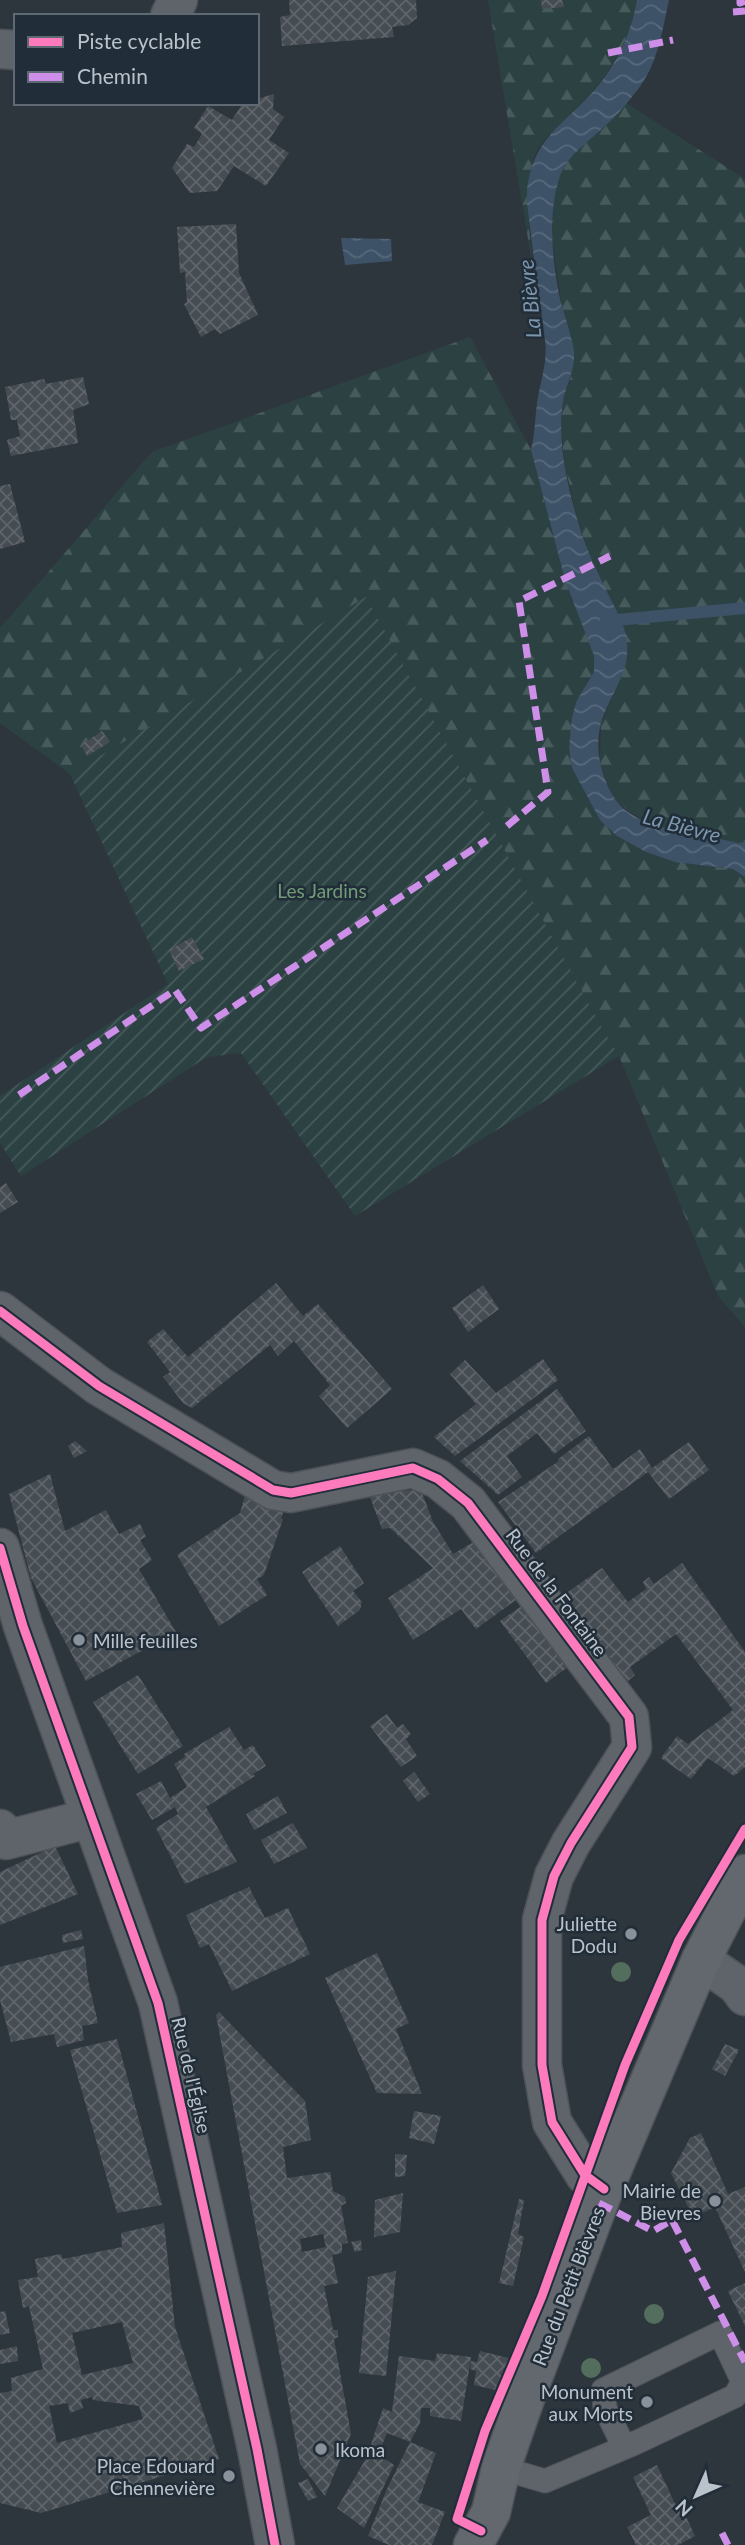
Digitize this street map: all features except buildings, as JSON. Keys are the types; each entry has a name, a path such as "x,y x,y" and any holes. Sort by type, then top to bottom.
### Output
{"street":[{"name":"Rue de la Fontaine","path":"0,1311 99,1386 273,1490 291,1493 413,1468 438,1479 468,1503 629,1717 632,1747 554,1876 541,1920 542,2065 552,2122 585,2175 604,2189"},
{"name":"Rue de l'Église","path":"0,1548 11,1632 91,1818 158,2003 257,2449 275,2545"},
{"path":"0,1829 6,1840 91,1818"},
{"name":"Rue du Petit Bièvres","path":"473,2545 493,2528 501,2468 604,2189 701,1960 745,1874"},
{"path":"701,1960 737,1985 745,1996"}],"lane":[{"path":"501,2468 545,2481 624,2447 735,2396 743,2382 720,2333 603,2390 605,2409 624,2447"}],"green space":[{"path":"488,0 637,0 622,48 605,76 584,102 545,139 534,158 530,176 528,217 542,322"},
{"path":"626,103 745,179 745,839 741,844 654,825 631,813 616,801 600,762 601,723 622,676 565,466 561,432 563,401 572,373 552,238 553,203 559,177 572,154 604,128"},
{"path":"470,337 531,450 565,580 594,656 594,672 577,700 569,748 572,768 600,819 646,852 675,862 733,869 745,877 745,1327 718,1296 619,1056 366,598 70,774 0,723 0,628 152,452"},
{"name":"Les Jardins","path":"366,597 619,1056 355,1216 241,1053 207,1057 21,1176 0,1143 0,1096 168,984 70,774"}],"water":[{"path":"637,0 669,0 652,66 623,108 566,164 559,179 552,222 557,280 574,351 574,364 561,417 564,462 581,531 620,618 627,644 622,675 601,723 599,752 606,781 615,799 625,810 655,825 673,830 741,844 745,839 745,877 733,869 675,862 646,852 617,836 600,820 572,768 569,748 572,717 577,700 594,672 594,656 565,580 531,450 546,348 528,208 528,182 532,166 544,142 600,84 615,62 631,26"},
{"path":"341,238 391,239 392,261 345,265"}],"waterway":[{"name":"La Bièvre","path":"606,621 745,608"}],"marked path":[{"path":"740,0 740,3 745,1"},
{"path":"733,12 745,11"},
{"path":"608,53 673,40"},
{"path":"507,826 548,792 519,601 610,556"},
{"path":"19,1095 175,990 201,1028 487,840"},
{"path":"599,2203 653,2231 672,2220 745,2362"},
{"path":"722,2533 728,2545"}],"cycle path":[{"path":"0,1311 99,1386 273,1490 291,1493 413,1468 438,1479 468,1503 629,1717 632,1747 571,1843 554,1876 542,1920 542,2065 552,2122 585,2175 604,2189"},
{"path":"0,1548 23,1626 158,2003 257,2449 275,2545"},
{"path":"481,2531 457,2519 485,2431 542,2296 625,2065 679,1940 745,1829"}],"place":[{"name":"Mille feuilles","path":"79,1640"},
{"name":"Juliette Dodu","path":"631,1934"},
{"name":"Mairie de Bievres","path":"715,2201"},
{"name":"Monument aux Morts","path":"647,2402"},
{"name":"Ikoma","path":"321,2449"},
{"name":"Place Edouard Chennevière","path":"229,2476"}]}
